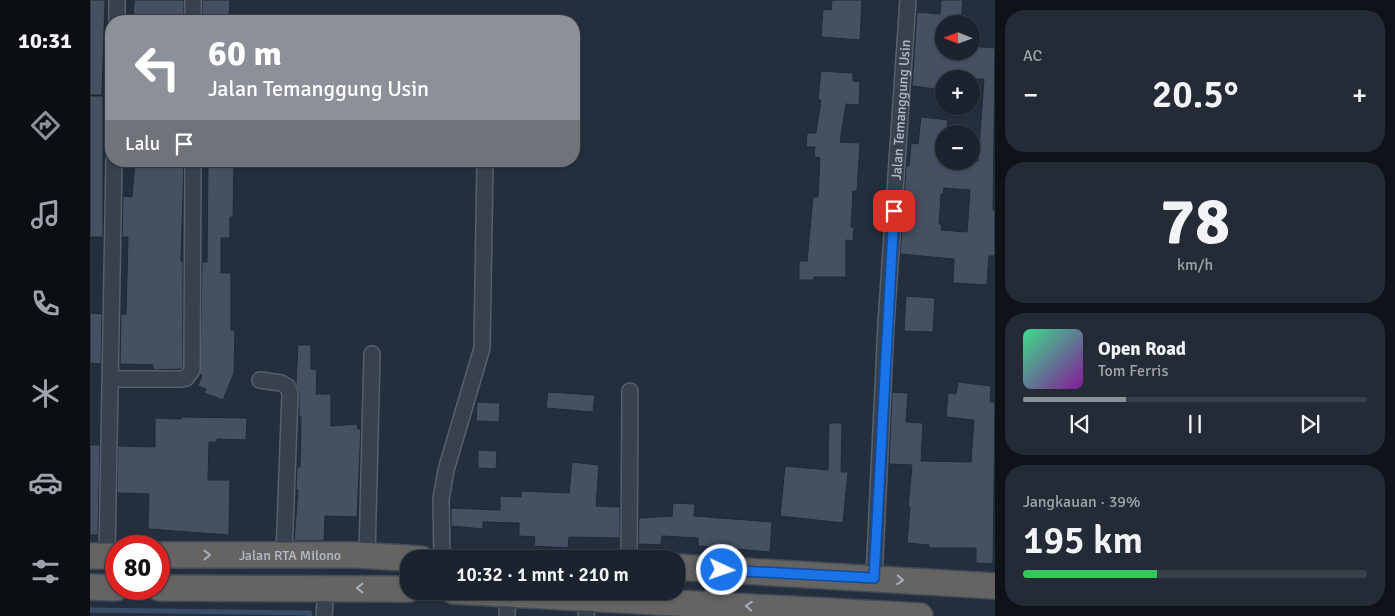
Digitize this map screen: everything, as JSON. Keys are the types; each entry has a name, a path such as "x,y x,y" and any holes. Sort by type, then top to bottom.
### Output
{"highway":[{"name":"Jalan RTA Milono","path":"170,556 284,555 400,558"},
{"path":"685,568 995,586"},
{"path":"90,587 105,588"},
{"path":"170,588 400,589"},
{"path":"488,600 507,605 580,601 817,614 920,616"}],"street":[{"path":"117,0 117,15"},
{"path":"193,0 193,15"},
{"name":"Jalan Temanggung Usin","path":"874,578 886,324 908,0"},
{"path":"106,535 114,167"},
{"path":"110,379 180,379 186,378 192,370 194,167"},
{"path":"442,550 441,499 446,470 482,348 485,167"},
{"path":"367,556 372,354"},
{"path":"260,380 281,383 288,387 290,394 284,555"},
{"path":"629,550 630,391"},
{"path":"324,616 326,588"}],"building":[{"path":"90,0 105,0 102,95 90,95"},
{"path":"134,0 184,0 184,15 133,15"},
{"path":"202,0 230,0 229,15 202,15"},
{"path":"832,0 862,0 860,40 821,37 823,9 831,10"},
{"path":"941,0 963,0 962,15 935,15 935,60 980,60 980,47 995,48 993,210 995,210 995,256 989,256 987,285 953,283 954,259 900,254 906,166 909,166 911,143 918,144 921,117 948,120 947,125 935,125 935,170 980,170 980,134 984,79 980,79 980,70 935,70 935,89 912,86 917,12 940,14","holes":["944,188 970,190 967,232 941,230 942,224 939,224 941,194 943,194"]},
{"path":"821,71 853,73 853,81 860,82 859,105 846,104 840,142 860,143 857,191 853,191 851,227 854,227 853,241 846,240 846,277 814,277 814,280 799,280 799,261 807,261 813,197 818,197 820,158 814,157 815,147 806,147 807,133 816,133 821,100 818,100"},
{"path":"90,96 103,96 103,237 90,237"},
{"path":"134,167 184,167 181,261 183,261 183,367 181,369 153,370 153,365 120,364 121,314 126,314 128,237 122,237 123,196 132,197"},
{"path":"208,167 234,167 233,217 230,217 230,238 221,238 221,273 231,273 231,330 235,330 234,373 223,400 204,393 206,389 198,386 202,375 200,375 202,262 207,262"},
{"path":"906,296 935,298 933,332 904,331"},
{"path":"90,313 102,314 101,364 90,363"},
{"path":"298,345 311,345 311,369 317,370 316,394 331,394 331,426 357,424 358,429 361,429 357,517 325,516 324,541 294,541 298,490 296,490 297,467 300,467 301,417 299,417 299,394 296,383"},
{"path":"958,382 991,386 990,402 995,402 993,564 976,563 976,548 929,548 929,545 907,543 912,465 889,464 892,392 908,393 906,422 923,423 921,461 971,462 974,420 946,417 948,393 956,394"},
{"path":"548,392 595,395 593,412 546,408"},
{"path":"477,402 500,403 499,422 476,421"},
{"path":"181,417 247,418 246,440 217,439 217,442 209,442 208,480 230,480 229,535 148,529 149,494 117,493 118,446 155,447 155,418 181,419"},
{"path":"829,423 842,423 841,472 848,472 843,523 780,516 785,466 828,470"},
{"path":"90,445 100,445 98,535 90,535"},
{"path":"478,450 497,451 496,469 478,468"},
{"path":"572,462 599,465 596,506 620,507 620,538 569,537 568,548 534,546 535,537 519,536 519,523 483,522 483,529 451,526 451,508 500,510 500,496 521,497 521,491 569,493"},
{"path":"673,503 695,504 694,516 772,522 770,552 698,546 698,538 662,536 661,545 638,544 639,518 672,516"}],"waterway":[{"path":"90,610 310,613 309,616"}],"route":[{"path":"722,570 874,578 886,324 894,211"}]}
